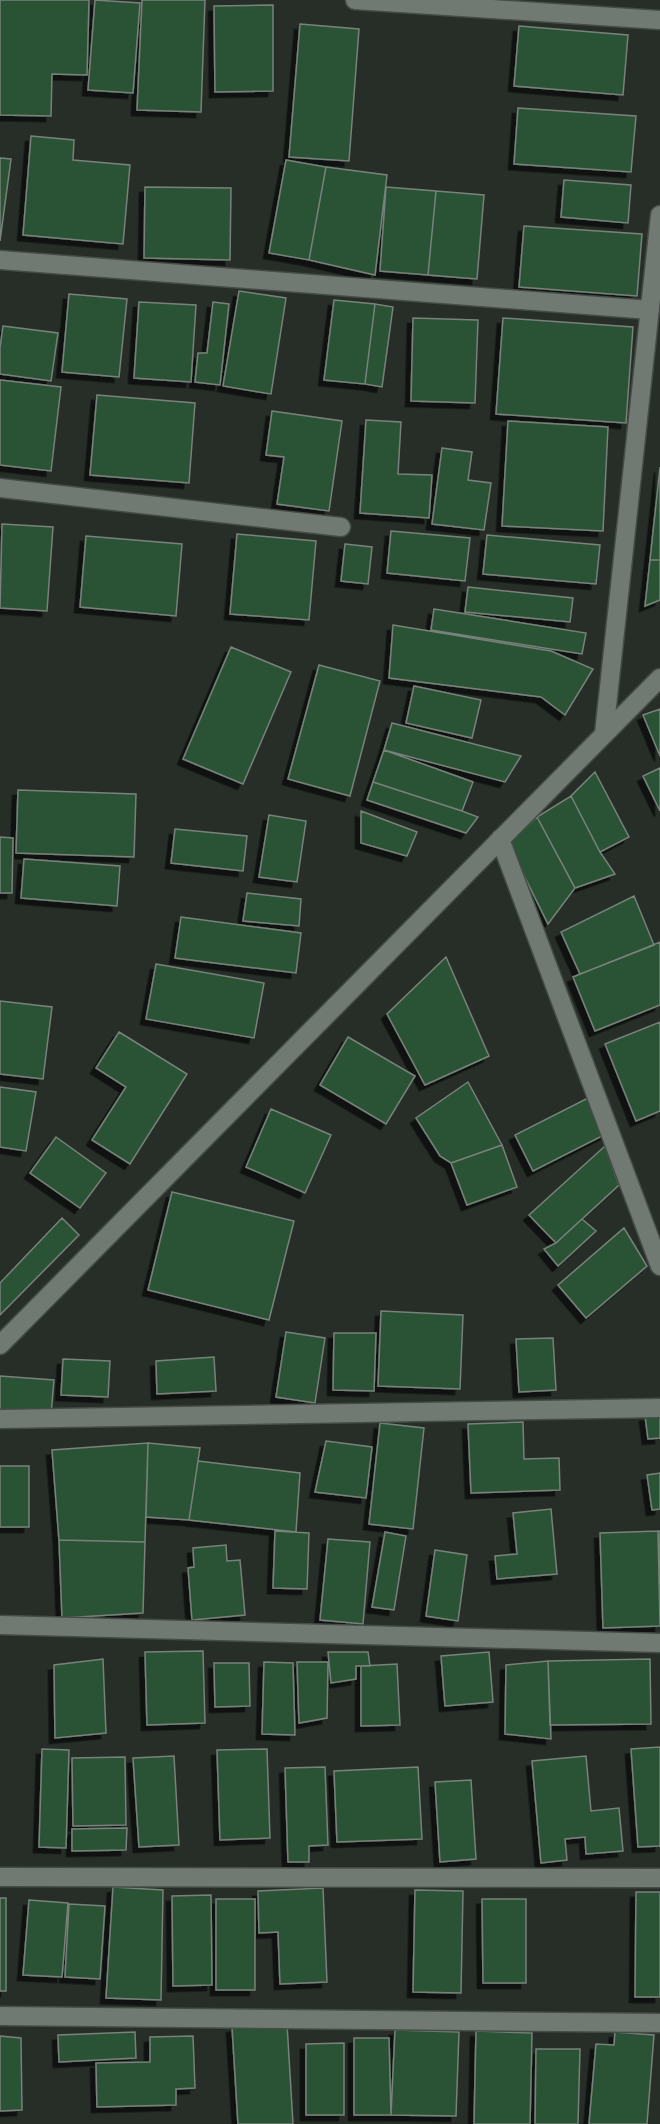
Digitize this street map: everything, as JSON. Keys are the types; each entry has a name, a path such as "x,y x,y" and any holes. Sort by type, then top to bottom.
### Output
{"street":[{"path":"356,0 660,20"},
{"path":"604,734 660,215"},
{"path":"0,260 650,310"},
{"path":"0,488 341,527"},
{"path":"0,1345 660,678"},
{"path":"500,839 660,1266"},
{"path":"0,1419 660,1408"},
{"path":"0,1625 660,1643"},
{"path":"0,1877 660,1878"},
{"path":"0,2016 660,2023"}],"building":[{"path":"0,0 89,0 87,75 52,74 51,116 0,115"},
{"path":"95,0 140,3 133,93 88,90"},
{"path":"142,0 205,0 201,112 137,110"},
{"path":"273,5 273,91 215,92 214,6"},
{"path":"300,24 359,29 349,161 289,157"},
{"path":"519,26 628,35 623,95 514,86"},
{"path":"518,108 636,116 631,172 514,164"},
{"path":"31,136 74,140 73,160 130,165 123,244 23,235"},
{"path":"0,158 11,159 0,241"},
{"path":"286,160 326,167 309,260 269,253"},
{"path":"326,167 387,175 375,275 309,260"},
{"path":"564,180 631,185 628,223 561,217"},
{"path":"145,187 231,188 230,260 144,258"},
{"path":"386,187 436,191 428,275 380,271"},
{"path":"436,191 484,195 477,279 428,275"},
{"path":"524,226 642,234 637,296 519,287"},
{"path":"239,291 286,298 271,394 223,386"},
{"path":"69,294 127,299 119,377 62,372"},
{"path":"334,300 375,304 365,384 324,380"},
{"path":"139,302 196,305 191,382 134,378"},
{"path":"213,302 229,304 220,385 195,382 198,353 207,353"},
{"path":"375,304 393,307 382,387 365,384"},
{"path":"413,318 478,320 475,403 411,401"},
{"path":"503,318 633,327 626,423 496,414"},
{"path":"3,326 58,333 51,381 0,374"},
{"path":"0,380 61,387 51,471 0,465"},
{"path":"97,395 195,403 189,483 90,475"},
{"path":"272,411 342,421 329,511 277,504 284,457 266,455"},
{"path":"366,420 401,422 398,474 432,475 429,518 360,513"},
{"path":"508,421 608,427 603,531 502,526"},
{"path":"442,448 472,452 468,480 491,483 484,530 432,524"},
{"path":"660,467 660,560 650,560"},
{"path":"2,524 53,527 47,611 0,608"},
{"path":"391,531 470,538 465,581 387,573"},
{"path":"237,534 316,541 309,620 230,614"},
{"path":"487,535 600,545 596,584 483,574"},
{"path":"86,536 182,544 176,616 80,607"},
{"path":"345,544 372,547 368,584 341,581"},
{"path":"650,560 660,560 660,600 645,606"},
{"path":"468,587 573,598 570,622 465,612"},
{"path":"434,609 586,633 582,654 431,630"},
{"path":"393,625 551,651 593,669 565,715 541,697 389,678"},
{"path":"231,647 291,672 243,784 183,759"},
{"path":"319,665 380,681 350,796 288,779"},
{"path":"414,686 481,700 472,738 406,723"},
{"path":"660,709 660,756 643,715"},
{"path":"392,723 521,756 505,782 384,750"},
{"path":"384,750 473,782 462,811 373,782"},
{"path":"660,768 660,811 643,776"},
{"path":"595,772 629,837 600,852 571,796"},
{"path":"373,782 478,817 466,833 367,800"},
{"path":"18,790 136,794 134,857 16,853"},
{"path":"571,796 600,852 615,874 575,888 537,817"},
{"path":"361,811 417,832 407,856 361,843"},
{"path":"269,815 306,821 297,882 259,877"},
{"path":"537,817 575,888 548,924 508,843"},
{"path":"175,829 247,836 243,871 171,863"},
{"path":"0,837 13,838 12,893 0,893"},
{"path":"24,859 120,866 117,906 21,898"},
{"path":"247,893 301,899 299,926 243,921"},
{"path":"634,896 654,945 580,974 561,932"},
{"path":"181,917 301,933 296,973 175,958"},
{"path":"660,942 660,1005 595,1031 573,977"},
{"path":"446,957 489,1056 425,1085 387,1014"},
{"path":"156,964 264,983 254,1038 146,1019"},
{"path":"0,1001 52,1007 43,1079 0,1074"},
{"path":"660,1022 660,1111 636,1121 605,1044"},
{"path":"119,1032 187,1074 130,1164 92,1140 126,1087 96,1068"},
{"path":"348,1037 415,1076 386,1124 320,1085"},
{"path":"468,1082 502,1145 451,1163 440,1156 416,1118"},
{"path":"0,1087 36,1092 26,1151 0,1147"},
{"path":"588,1098 606,1134 533,1171 515,1135"},
{"path":"271,1109 331,1135 305,1193 246,1167"},
{"path":"56,1137 106,1173 80,1208 30,1173"},
{"path":"502,1145 517,1187 467,1205 451,1163"},
{"path":"605,1146 619,1185 556,1243 529,1215"},
{"path":"172,1192 294,1221 269,1320 148,1290"},
{"path":"62,1218 79,1235 0,1315 0,1283"},
{"path":"582,1219 596,1231 558,1266 544,1249 556,1243"},
{"path":"624,1228 647,1266 586,1318 558,1285"},
{"path":"381,1311 463,1315 460,1389 378,1386"},
{"path":"286,1332 325,1338 315,1403 276,1397"},
{"path":"334,1333 376,1333 374,1391 333,1390"},
{"path":"553,1338 556,1390 519,1392 516,1339"},
{"path":"214,1357 216,1391 157,1394 156,1361"},
{"path":"63,1359 110,1361 108,1397 61,1395"},
{"path":"0,1376 54,1380 51,1415 0,1411"},
{"path":"660,1415 660,1438 648,1439 645,1416"},
{"path":"523,1422 524,1459 559,1458 560,1490 471,1493 468,1424"},
{"path":"380,1423 424,1428 413,1529 369,1524"},
{"path":"326,1441 372,1447 366,1498 315,1492"},
{"path":"148,1443 145,1542 59,1540 52,1450"},
{"path":"148,1443 200,1448 189,1520 146,1517"},
{"path":"198,1461 300,1473 296,1532 189,1520"},
{"path":"0,1466 29,1466 29,1527 0,1527"},
{"path":"660,1473 660,1509 652,1510 647,1475"},
{"path":"551,1509 557,1574 497,1579 495,1556 517,1554 513,1513"},
{"path":"275,1531 309,1533 307,1589 273,1588"},
{"path":"658,1531 660,1531 660,1584"},
{"path":"658,1531 660,1626 603,1628 600,1533"},
{"path":"385,1532 406,1536 394,1610 372,1607"},
{"path":"328,1539 370,1542 363,1624 320,1620"},
{"path":"59,1540 145,1542 143,1613 62,1618"},
{"path":"226,1545 227,1561 240,1560 245,1615 192,1620 188,1568 194,1567 193,1548"},
{"path":"435,1550 467,1555 458,1621 426,1616"},
{"path":"203,1651 205,1723 147,1725 145,1652"},
{"path":"328,1652 368,1652 370,1666 356,1666 356,1679 331,1683"},
{"path":"489,1652 493,1702 445,1706 441,1656"},
{"path":"103,1659 106,1733 55,1738 54,1665"},
{"path":"650,1659 651,1724 550,1725 548,1661"},
{"path":"548,1661 551,1739 505,1734 506,1665"},
{"path":"264,1662 293,1663 295,1735 262,1734"},
{"path":"297,1662 328,1662 327,1718 299,1723"},
{"path":"214,1663 249,1663 250,1706 215,1707"},
{"path":"397,1664 400,1725 361,1726 361,1666"},
{"path":"660,1747 660,1846 638,1847 631,1749"},
{"path":"42,1749 69,1750 66,1848 39,1847"},
{"path":"267,1749 270,1838 220,1840 217,1750"},
{"path":"174,1756 179,1845 139,1847 133,1758"},
{"path":"586,1756 591,1811 619,1808 623,1851 586,1854 585,1837 565,1839 567,1860 541,1863 532,1761"},
{"path":"125,1757 126,1825 73,1826 72,1758"},
{"path":"325,1767 328,1845 309,1846 309,1862 288,1862 285,1768"},
{"path":"418,1767 422,1839 337,1842 334,1771"},
{"path":"471,1780 476,1859 440,1862 435,1782"},
{"path":"127,1828 126,1850 72,1851 72,1829"},
{"path":"113,1887 163,1890 161,2000 106,1998"},
{"path":"323,1888 327,1982 280,1984 278,1932 259,1933 258,1891"},
{"path":"415,1890 463,1891 461,1993 413,1992"},
{"path":"636,1892 660,1892 660,1997 635,1997"},
{"path":"211,1895 212,1985 173,1986 172,1896"},
{"path":"0,1898 6,1898 6,1991 0,1991"},
{"path":"216,1899 255,1899 255,1990 216,1990"},
{"path":"482,1899 526,1899 526,1983 483,1983"},
{"path":"29,1900 68,1903 62,1977 23,1975"},
{"path":"69,1904 105,1906 100,1979 65,1977"},
{"path":"287,2024 293,2124 238,2124 232,2027"},
{"path":"395,2030 459,2032 456,2116 391,2115"},
{"path":"476,2031 532,2033 530,2124 474,2124"},
{"path":"135,2032 136,2058 59,2062 58,2035"},
{"path":"615,2032 654,2035 647,2124 589,2124 596,2044 614,2045"},
{"path":"0,2036 21,2038 22,2110 0,2111"},
{"path":"193,2036 195,2088 176,2089 176,2105 97,2107 96,2063 150,2062 150,2037"},
{"path":"354,2038 389,2038 391,2115 354,2115"},
{"path":"344,2043 344,2115 306,2115 306,2044"},
{"path":"536,2049 580,2049 578,2124 535,2124"}]}
